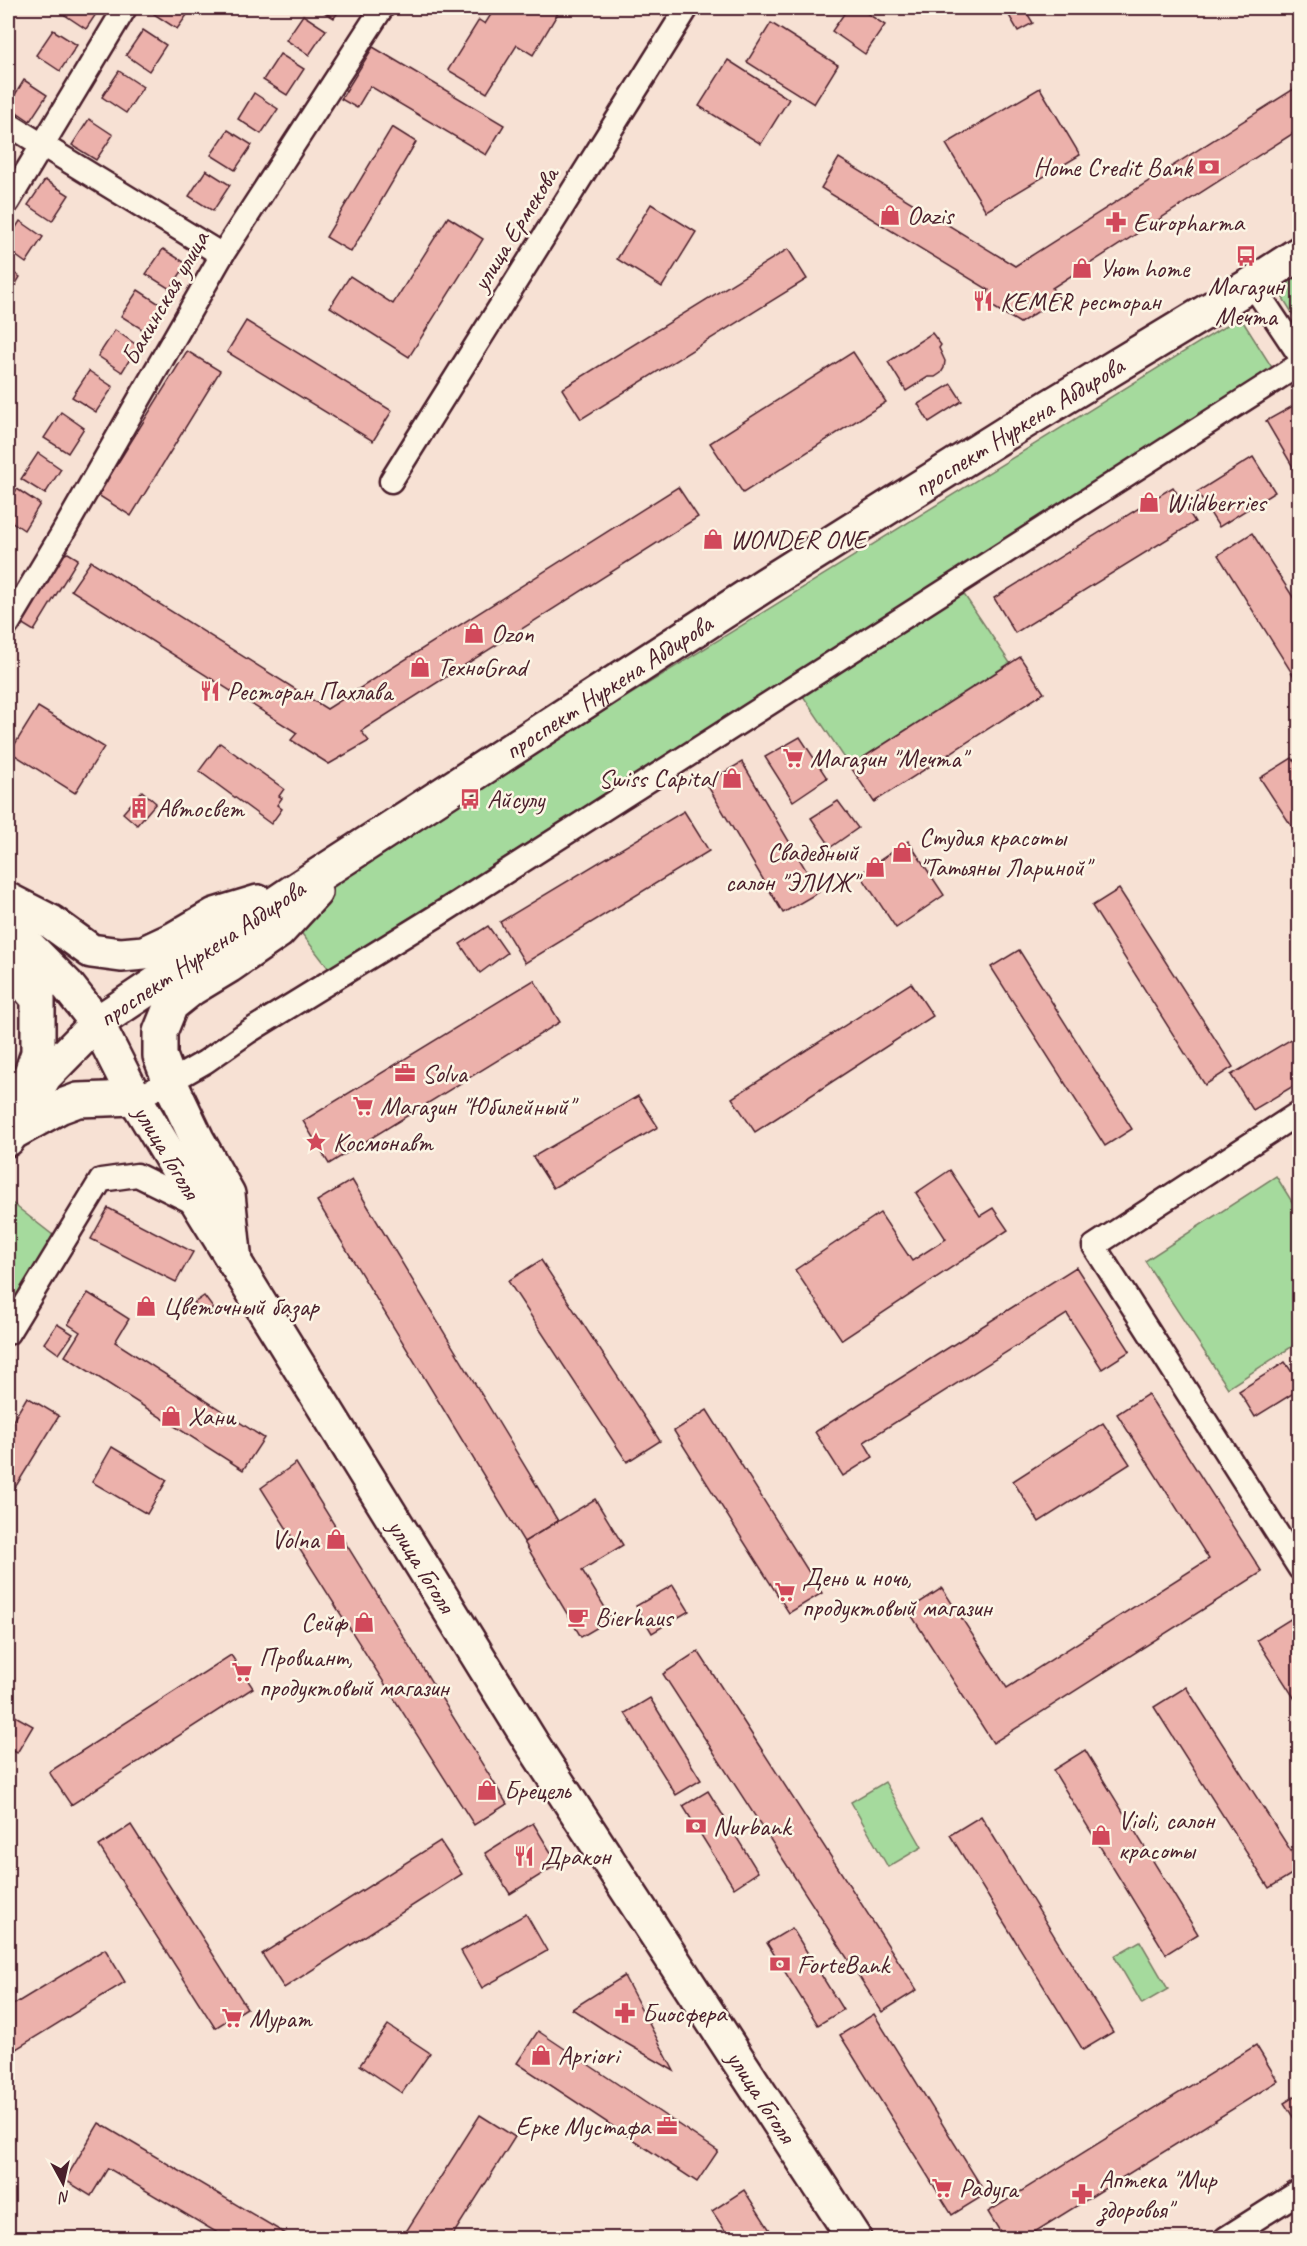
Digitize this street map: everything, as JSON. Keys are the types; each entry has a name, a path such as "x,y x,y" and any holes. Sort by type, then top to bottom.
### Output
{"main road":[{"name":"проспект Нуркена Абдирова","path":"13,1130 45,1076 97,1023 341,860 766,584 1299,253"},
{"path":"235,1263 228,1194 197,1139 170,1082 160,1056 160,1032 171,1005 191,988 230,966 278,932 306,903 341,860"},
{"path":"8,900 51,922 91,951 121,955 144,953 174,939 215,915 294,891"},
{"name":"улица Гоголя","path":"8,930 68,985 97,1023 135,1098 200,1206 531,1742 854,2238"},
{"path":"8,964 38,999 38,1053 24,1090 13,1130"},
{"path":"13,1130 78,1100 135,1098"}],"street":[{"path":"8,202 125,8"},
{"name":"Бакинская улица","path":"8,624 222,255 382,8"},
{"name":"улица Ермекова","path":"391,481 687,8"},
{"path":"8,124 222,255"},
{"path":"1252,284 1299,356"},
{"path":"135,1098 170,1082 438,915 1299,364"},
{"path":"1299,1112 1094,1246 1299,1569"},
{"path":"8,1333 101,1180 137,1175 200,1206"},
{"path":"1226,2238 1299,2191"}],"green space":[{"path":"1299,276 1299,324 1278,290"},
{"path":"1240,317 1273,369 329,969 296,926 347,870"},
{"path":"963,593 1010,663 850,766 801,693"},
{"path":"1276,1176 1299,1213 1299,1342 1228,1388 1145,1261"},
{"path":"8,1200 54,1236 8,1310"},
{"path":"885,1782 922,1847 888,1867 851,1802"},
{"path":"1140,1941 1168,1989 1142,2004 1114,1956"}],"building":[{"path":"66,8 100,8 86,29 62,13"},
{"path":"158,8 192,8 177,29 154,14"},
{"path":"317,8 341,8 334,18"},
{"path":"495,8 561,8 533,55 517,45 487,93 448,70 479,20 485,24"},
{"path":"848,8 859,8 885,25 865,54 832,31"},
{"path":"1014,8 1024,8 1033,23 1018,31 1007,12"},
{"path":"303,15 326,30 309,55 286,40"},
{"path":"771,23 838,65 814,104 747,62"},
{"path":"53,30 77,45 60,71 36,55"},
{"path":"143,30 166,45 149,71 126,55"},
{"path":"373,47 504,125 486,155 370,86 357,108 341,99"},
{"path":"280,54 304,69 287,95 263,80"},
{"path":"728,60 789,99 761,144 699,106"},
{"path":"119,71 143,87 126,113 102,97"},
{"path":"24,80 47,95 30,121 8,106"},
{"path":"1300,85 1300,129 1052,288 1059,298 1020,323 983,301 989,290 821,188 839,158 1015,266"},
{"path":"1040,88 1080,155 986,211 946,144"},
{"path":"254,93 278,109 261,134 238,119"},
{"path":"89,119 113,135 96,160 72,145"},
{"path":"392,127 416,142 351,252 326,237"},
{"path":"228,130 252,145 235,170 211,155"},
{"path":"206,170 230,185 213,211 189,196"},
{"path":"45,180 69,195 52,221 28,205"},
{"path":"651,204 696,232 662,287 617,259"},
{"path":"448,217 483,239 409,357 330,307 350,276 393,304"},
{"path":"20,221 43,237 26,263 8,250 8,240"},
{"path":"163,249 187,264 170,289 146,274"},
{"path":"788,249 807,279 581,419 562,389"},
{"path":"8,269 20,277 8,297"},
{"path":"138,290 161,305 145,331 121,316"},
{"path":"246,321 392,411 373,441 227,352"},
{"path":"115,330 138,346 122,372 98,356"},
{"path":"932,333 941,345 939,348 945,361 944,368 935,377 928,377 906,391 888,362"},
{"path":"187,351 220,371 131,516 98,495"},
{"path":"853,352 886,402 743,493 710,443"},
{"path":"89,371 113,387 96,412 72,397"},
{"path":"951,384 962,401 929,422 918,404"},
{"path":"1300,402 1300,479 1266,421"},
{"path":"61,412 84,428 68,453 44,438"},
{"path":"38,453 61,469 45,494 21,479"},
{"path":"1253,457 1275,492 1219,527 1197,492"},
{"path":"678,487 698,517 361,731 369,741 329,764 291,740 297,733 71,590 91,561 327,709"},
{"path":"1173,487 1195,522 1015,633 994,598"},
{"path":"17,489 40,504 24,530 8,519 8,503"},
{"path":"1252,533 1300,608 1300,686 1218,555"},
{"path":"68,553 78,559 34,631 16,620 62,555"},
{"path":"1020,657 1044,693 874,802 850,766"},
{"path":"38,707 104,747 75,793 10,752"},
{"path":"800,737 827,778 793,801 765,757"},
{"path":"220,743 284,789 277,805 282,809 271,824 199,771"},
{"path":"1292,758 1300,770 1300,839 1260,778"},
{"path":"742,762 819,892 783,913 706,783"},
{"name":"Автосвет","path":"142,791 156,803 137,825 123,813"},
{"path":"838,801 858,828 831,847 811,818"},
{"path":"684,811 709,851 525,963 500,922"},
{"path":"908,841 944,895 896,928 860,874"},
{"path":"1119,889 1233,1067 1205,1085 1092,906"},
{"path":"488,926 507,953 480,973 460,944"},
{"path":"1019,950 1132,1129 1105,1146 991,967"},
{"path":"534,980 560,1022 329,1164 303,1121"},
{"path":"911,983 933,1016 755,1132 732,1098"},
{"path":"1300,1034 1300,1082 1253,1110 1231,1075"},
{"path":"638,1096 658,1127 553,1188 533,1157"},
{"path":"950,1170 980,1216 993,1208 1008,1230 842,1340 795,1270 880,1213 912,1261 946,1239 916,1193"},
{"path":"352,1180 558,1521 524,1542 317,1201"},
{"path":"108,1208 193,1252 176,1282 91,1239"},
{"path":"541,1260 660,1441 627,1462 508,1281"},
{"path":"1076,1267 1130,1351 1102,1369 1067,1314 864,1442 873,1457 843,1476 815,1432"},
{"path":"88,1293 129,1319 115,1342 264,1438 243,1470 65,1356 80,1332 68,1324"},
{"path":"204,1296 213,1308 204,1315 194,1303"},
{"path":"57,1324 73,1334 59,1354 44,1343"},
{"path":"1285,1362 1300,1384 1300,1389 1255,1417 1239,1391"},
{"path":"1148,1394 1262,1572 993,1743 908,1610 942,1588 1007,1688 1209,1559 1117,1414"},
{"path":"27,1397 59,1416 8,1499 8,1429"},
{"path":"707,1410 822,1593 789,1613 674,1431"},
{"path":"1103,1423 1130,1464 1039,1522 1013,1481"},
{"path":"112,1447 167,1480 147,1514 92,1482"},
{"path":"296,1463 507,1804 474,1825 261,1488"},
{"path":"595,1499 623,1545 582,1570 612,1619 581,1637 524,1542"},
{"path":"673,1585 689,1611 652,1633 636,1606"},
{"path":"1292,1618 1300,1631 1300,1707 1257,1640"},
{"path":"698,1651 917,1990 882,2012 663,1674"},
{"path":"231,1655 253,1688 71,1805 49,1772"},
{"path":"1186,1687 1300,1865 1300,1869 1269,1888 1154,1707"},
{"path":"650,1698 701,1780 676,1795 625,1713"},
{"path":"8,1712 33,1726 17,1753 8,1748"},
{"path":"1085,1750 1198,1934 1166,1954 1053,1770"},
{"path":"708,1791 758,1872 734,1888 683,1806"},
{"path":"981,1816 1113,2032 1083,2050 950,1835"},
{"path":"533,1823 558,1864 510,1894 485,1853"},
{"path":"131,1825 247,2008 215,2028 99,1846"},
{"path":"440,1841 462,1874 284,1988 262,1954"},
{"path":"526,1914 547,1951 482,1988 461,1951"},
{"path":"792,1928 843,2010 818,2025 767,1943"},
{"path":"105,1949 125,1982 8,2054 8,2008"},
{"path":"624,1976 674,2071 572,2009"},
{"path":"874,2014 986,2194 952,2215 840,2035"},
{"path":"388,2025 430,2053 402,2093 360,2065"},
{"path":"538,2031 718,2151 697,2182 517,2063"},
{"path":"1256,2045 1278,2081 1025,2238 1004,2238 988,2212"},
{"path":"1300,2093 1300,2128 1284,2103"},
{"path":"480,2115 515,2137 451,2238 402,2238"},
{"path":"99,2123 291,2237 226,2238 108,2168 91,2196 65,2180"},
{"path":"744,2190 775,2238 730,2238 712,2211"}],"place":[{"name":"Home Credit Bank","path":"1209,167"},
{"name":"Oazis","path":"890,215"},
{"name":"Europharma","path":"1116,222"},
{"name":"Магазин Мечта","path":"1246,256"},
{"name":"Уют home","path":"1082,268"},
{"name":"KEMER ресторан","path":"983,301"},
{"name":"Wildberries","path":"1149,502"},
{"name":"WONDER ONE","path":"713,539"},
{"name":"Ozon","path":"474,633"},
{"name":"ТехноGrad","path":"420,667"},
{"name":"Ресторан Пахлава","path":"210,691"},
{"name":"Магазин \"Мечта\"","path":"793,758"},
{"name":"Swiss Capital","path":"732,778"},
{"name":"Айсулу","path":"470,799"},
{"name":"Автосвет","path":"139,808"},
{"name":"Студия красоты \"Татьяны Лариной\"","path":"902,852"},
{"name":"Свадебный салон \"ЭЛИЖ\"","path":"875,867"},
{"name":"Solva","path":"405,1073"},
{"name":"Магазин \"Юбилейный\"","path":"363,1106"},
{"name":"Космонавт","path":"316,1142"},
{"name":"Цветочный базар","path":"146,1306"},
{"name":"Хани","path":"171,1416"},
{"name":"Volna","path":"336,1539"},
{"name":"День и ночь, продуктовый магазин","path":"785,1592"},
{"name":"Bierhaus","path":"578,1617"},
{"name":"Сейф","path":"364,1622"},
{"name":"Провиант, продуктовый магазин","path":"242,1672"},
{"name":"Брецель","path":"487,1790"},
{"name":"Nurbank","path":"696,1826"},
{"name":"Violi, салон красоты","path":"1101,1835"},
{"name":"Дракон","path":"524,1856"},
{"name":"ForteBank","path":"780,1964"},
{"name":"Биосфера","path":"625,2013"},
{"name":"Мурат","path":"232,2018"},
{"name":"Apriori","path":"541,2055"},
{"name":"Ерке Мустафа","path":"667,2126"},
{"name":"Радуга","path":"942,2188"},
{"name":"Аптека \"Мир здоровья\"","path":"1082,2194"}]}
